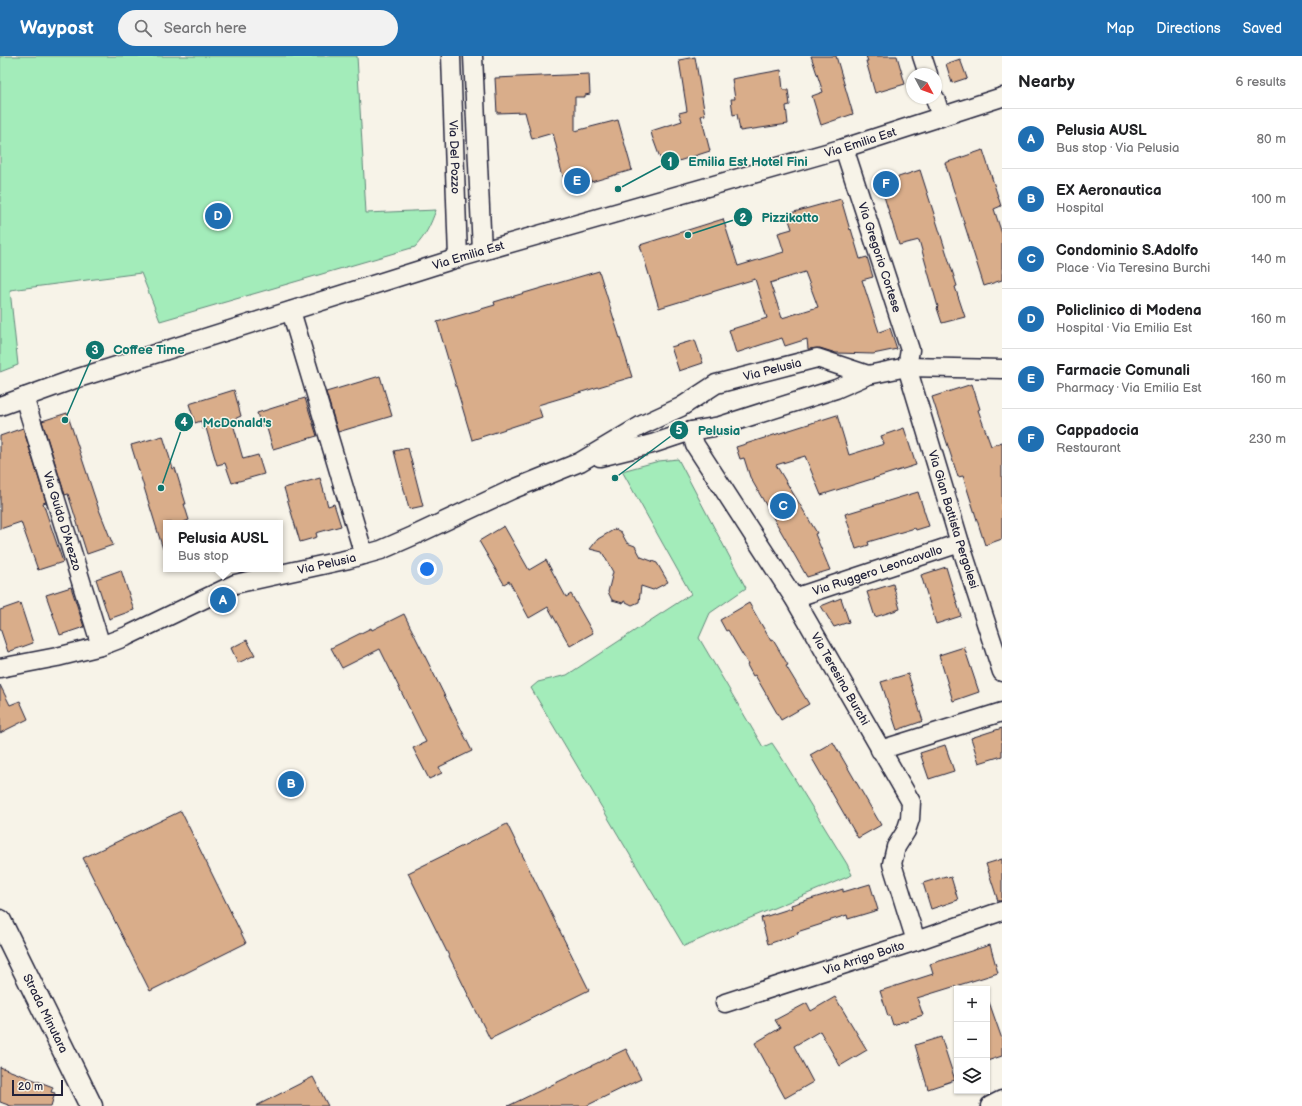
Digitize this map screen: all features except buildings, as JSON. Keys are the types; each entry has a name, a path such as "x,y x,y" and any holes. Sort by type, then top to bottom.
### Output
{"main road":[{"name":"Strada Minutara","path":"0,921 91,1106"}],"street":[{"path":"922,56 926,68"},
{"path":"451,58 473,59"},
{"name":"Via Del Pozzo","path":"451,58 458,258"},
{"name":"Via Del Pozzo","path":"473,59 482,251"},
{"name":"Via Emilia Est","path":"0,406 72,380 458,258 844,148 1002,96"},
{"path":"937,104 941,117"},
{"name":"Via Gregorio Cortese","path":"844,148 910,350 907,367"},
{"path":"291,311 364,555"},
{"name":"Via Pelusia","path":"580,462 642,426 681,407 716,384 817,358 868,375"},
{"name":"Via Pelusia","path":"0,668 57,657 101,646 127,636 235,584 382,550 511,490 580,462 652,444 691,431 720,426 836,389 868,375 907,367 1002,369"},
{"name":"Via Gian Battista Pergolesi","path":"907,367 960,543 1002,672"},
{"name":"Via Guido D'Arezzo","path":"24,397 101,646"},
{"path":"681,407 691,407 698,414 698,424 691,431"},
{"name":"Via Teresina Burchi","path":"691,431 695,445 794,598 911,802 910,820 906,831 896,847 892,864 916,941"},
{"name":"Via Ruggero Leoncavallo","path":"794,598 960,543"},
{"path":"880,750 1002,712"},
{"name":"Via Arrigo Boito","path":"725,1003 916,941 1002,911"},
{"path":"990,1106 1002,1100"}],"green space":[{"path":"0,56 357,56 366,213 436,210 432,221 415,247 160,321 141,273 10,290 18,365 0,372"},
{"path":"678,459 746,588 710,613 699,638 763,747 772,743 847,864 852,875 684,946 531,688 538,682 567,675 691,594 622,471 659,461"}],"place":[{"name":"Farmacie Comunali","path":"577,181"},
{"name":"Cappadocia","path":"886,184"},
{"name":"Emilia Est Hotel Fini","path":"618,189"},
{"name":"Policlinico di Modena","path":"218,216"},
{"name":"Pizzikotto","path":"688,235"},
{"name":"Coffee Time","path":"65,420"},
{"name":"Pelusia","path":"615,478"},
{"name":"McDonald's","path":"161,488"},
{"name":"Condominio S.Adolfo","path":"783,506"},
{"name":"Pelusia AUSL","path":"223,600"},
{"name":"EX Aeronautica","path":"291,784"}]}
